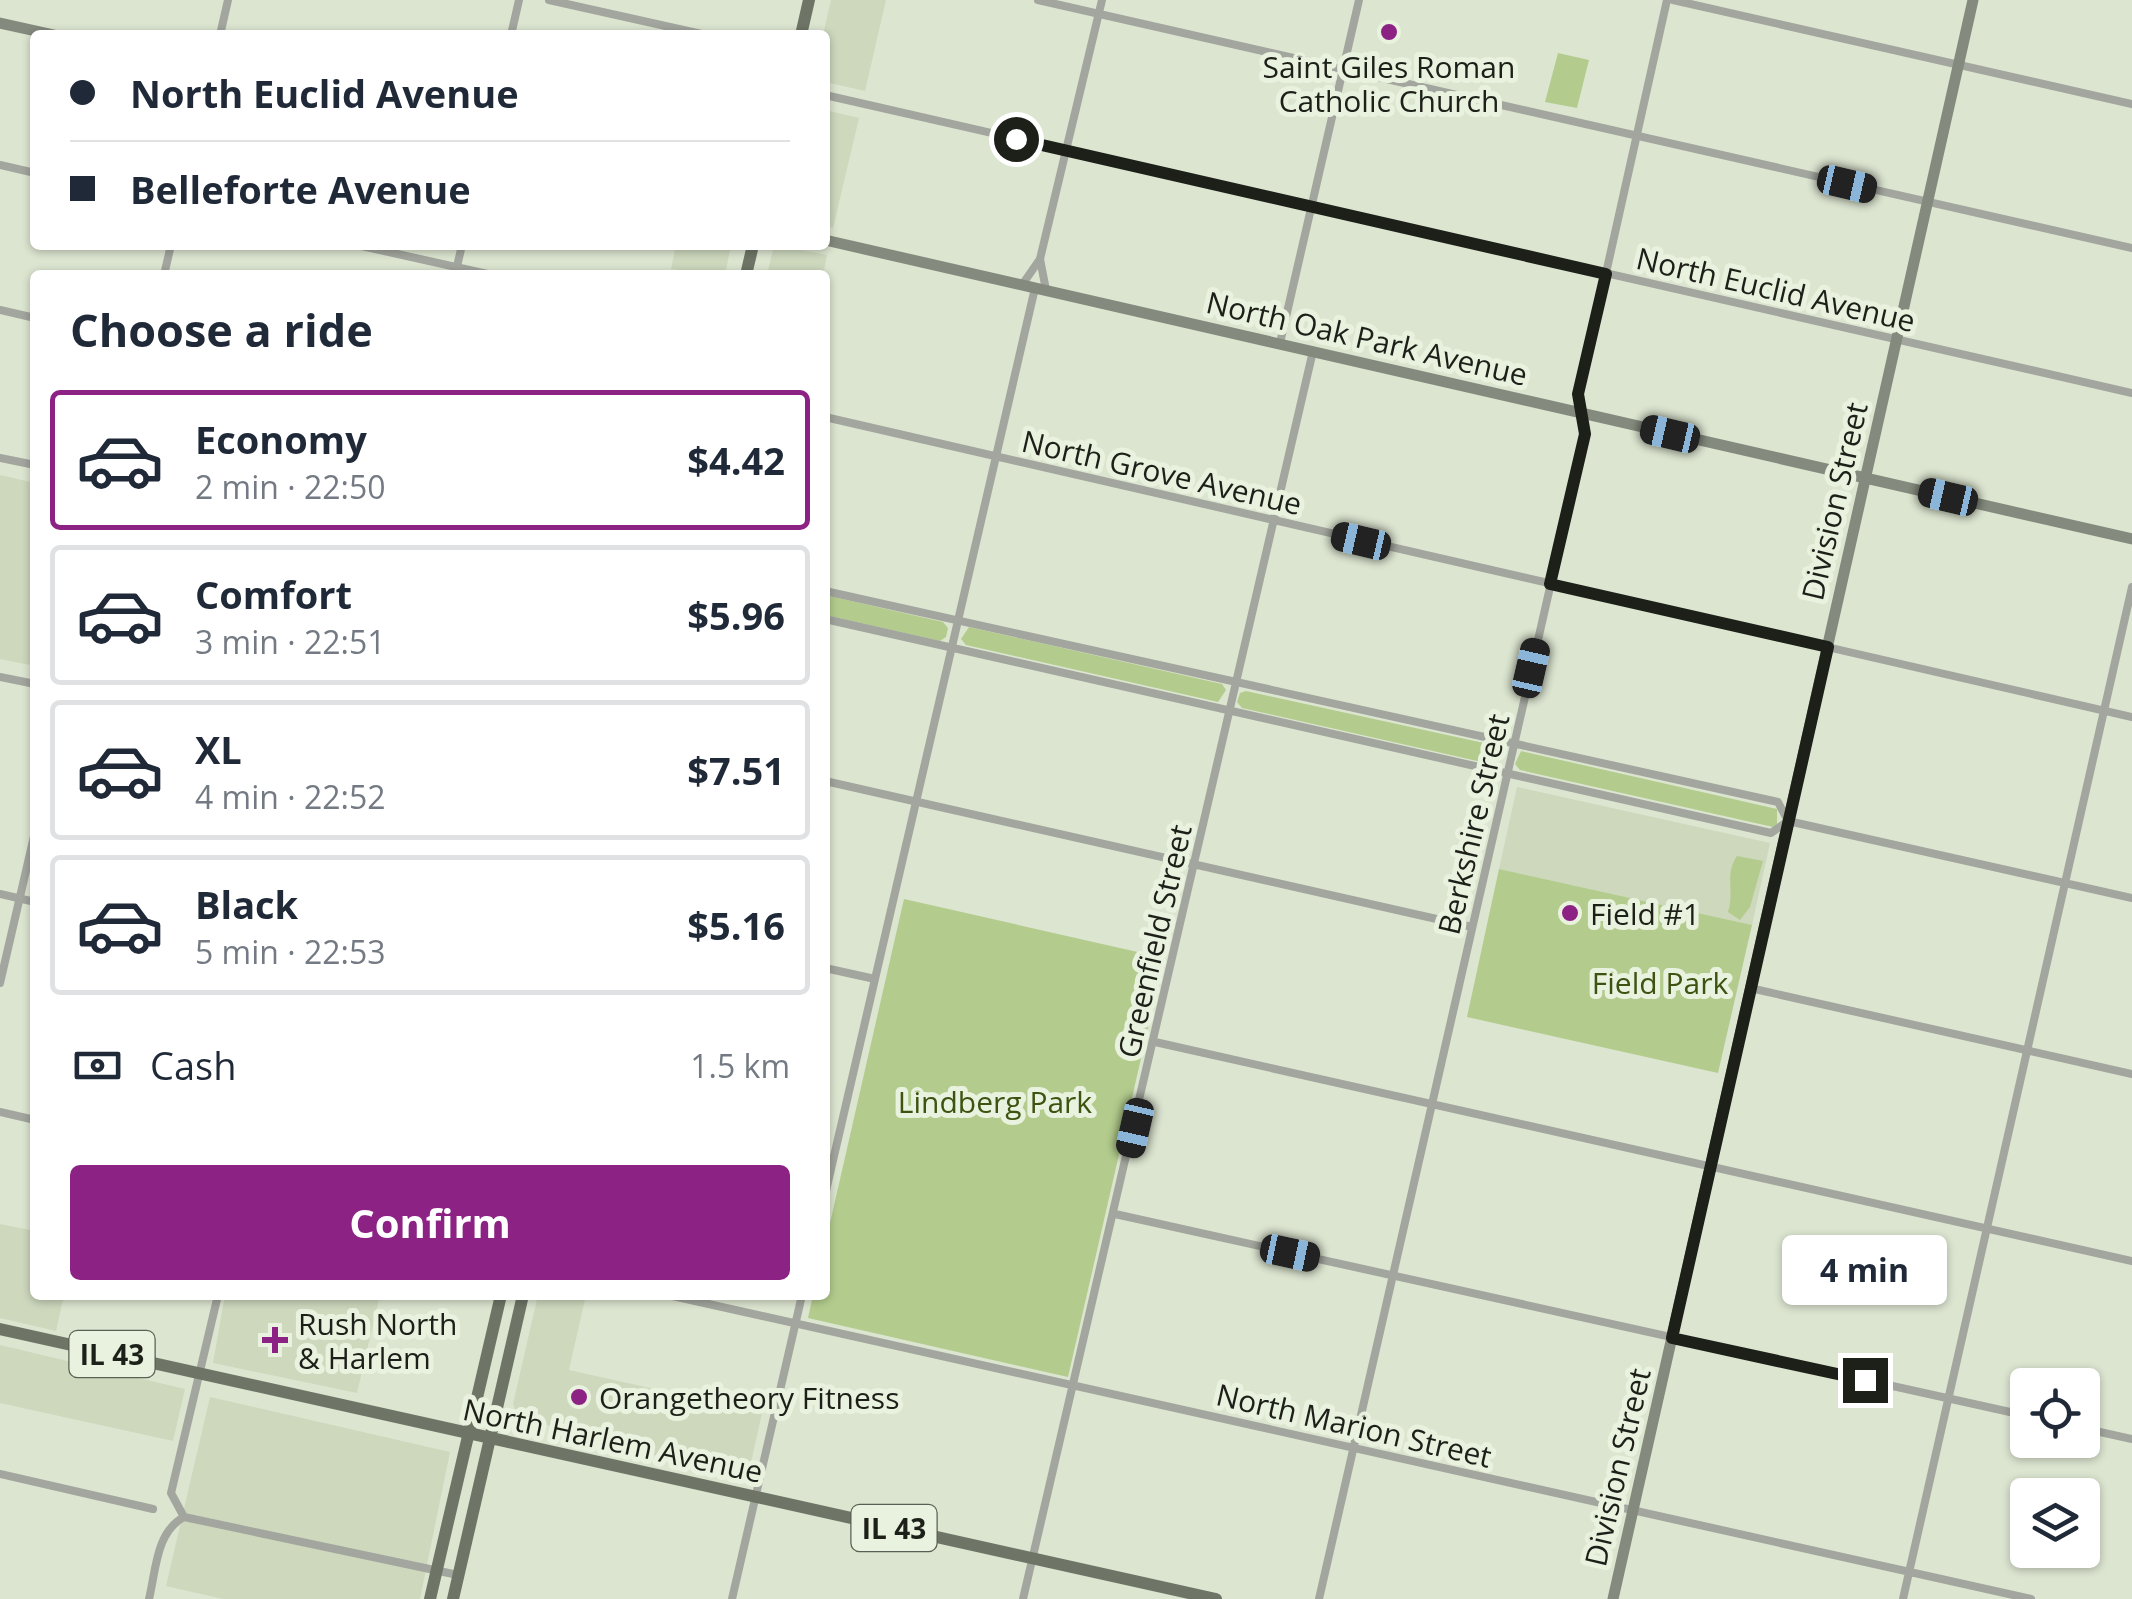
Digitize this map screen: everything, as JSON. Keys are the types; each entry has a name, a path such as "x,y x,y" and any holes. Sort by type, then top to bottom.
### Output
{"main road":[{"path":"802,30 809,0"},
{"path":"430,1599 500,1300"},
{"path":"453,1599 493,1439 522,1300"},
{"name":"North Harlem Avenue","path":"0,1329 1216,1599"}],"street":[{"path":"221,30 228,0"},
{"path":"511,30 519,0"},
{"path":"549,0 684,30"},
{"path":"1038,0 2132,248"},
{"path":"830,1151 875,979 1102,0"},
{"path":"1280,343 1359,0"},
{"path":"1670,0 2132,104"},
{"name":"Berkshire Street","path":"1319,1599 1585,434 1578,394 1670,0"},
{"name":"Division Street","path":"1612,1599 1973,0"},
{"path":"0,23 32,30"},
{"name":"North Euclid Avenue","path":"830,96 2132,393"},
{"path":"0,165 30,172"},
{"name":"North Oak Park Avenue","path":"830,241 2132,539"},
{"path":"377,250 452,270"},
{"path":"1034,288 1040,259"},
{"path":"0,310 30,317"},
{"name":"Greenfield Street","path":"1022,1599 1155,1042 1312,351"},
{"name":"North Grove Avenue","path":"830,418 2132,717"},
{"path":"0,458 30,465"},
{"path":"1903,1599 2132,587"},
{"path":"830,591 1779,802 1788,821"},
{"path":"830,620 1773,833 1788,821"},
{"path":"0,676 30,683"},
{"path":"830,782 1472,927"},
{"path":"1788,821 2132,898"},
{"path":"0,983 30,854"},
{"path":"0,894 30,901"},
{"path":"830,969 875,979"},
{"path":"1750,988 2132,1074"},
{"path":"1155,1042 2132,1261"},
{"path":"0,1112 30,1119"},
{"path":"1115,1214 2010,1412"},
{"path":"184,1517 171,1493 217,1300"},
{"name":"North Marion Street","path":"690,1300 2032,1599"},
{"path":"732,1599 801,1300"},
{"path":"2100,1432 2132,1439"},
{"path":"0,1474 153,1509"},
{"path":"149,1599 164,1534 169,1524 184,1517 459,1576"}],"shaded area":[{"path":"831,0 886,0 865,91 830,83 830,30 824,30"},
{"path":"830,111 859,118 833,228 830,227"},
{"path":"675,250 730,250 726,270 671,269"},
{"path":"773,250 827,255 824,270 768,270"},
{"path":"0,475 30,482 30,665 0,659"},
{"path":"1517,787 1770,843 1752,925 1499,869"},
{"path":"0,1224 30,1230 30,1300 63,1300 56,1331 0,1318"},
{"path":"224,1300 379,1300 357,1393 213,1363"},
{"path":"537,1300 585,1300 569,1370 762,1413 748,1476 627,1449 517,1416 513,1404"},
{"path":"0,1345 185,1389 173,1441 0,1403"},
{"path":"210,1397 450,1452 420,1599 223,1599 166,1586"}],"green space":[{"path":"1558,53 1589,60 1577,108 1545,102"},
{"path":"830,596 943,622 948,628 946,637 940,641 830,616"},
{"path":"969,627 1222,684 1226,690 1218,702 966,645 961,639"},
{"path":"1246,691 1502,747 1504,751 1495,765 1242,708 1237,702 1240,693"},
{"path":"1521,751 1777,809 1777,824 1773,827 1520,770 1515,764"},
{"path":"1737,856 1763,861 1750,907 1740,920 1728,912 1731,870"},
{"name":"Field Park","path":"1499,869 1752,925 1718,1073 1467,1017"},
{"name":"Lindberg Park","path":"904,899 1164,958 1068,1377 808,1318 812,1300 830,1300 830,1223"}],"place":[{"name":"Saint Giles Roman Catholic Church","path":"1389,32"},
{"name":"Field #1","path":"1570,913"},
{"name":"Rush North & Harlem","path":"275,1340"},
{"name":"Orangetheory Fitness","path":"579,1397"}],"route":[{"path":"1016,139 1606,274 1578,394 1585,434 1550,584 1828,647 1672,1338 1865,1380"}]}
